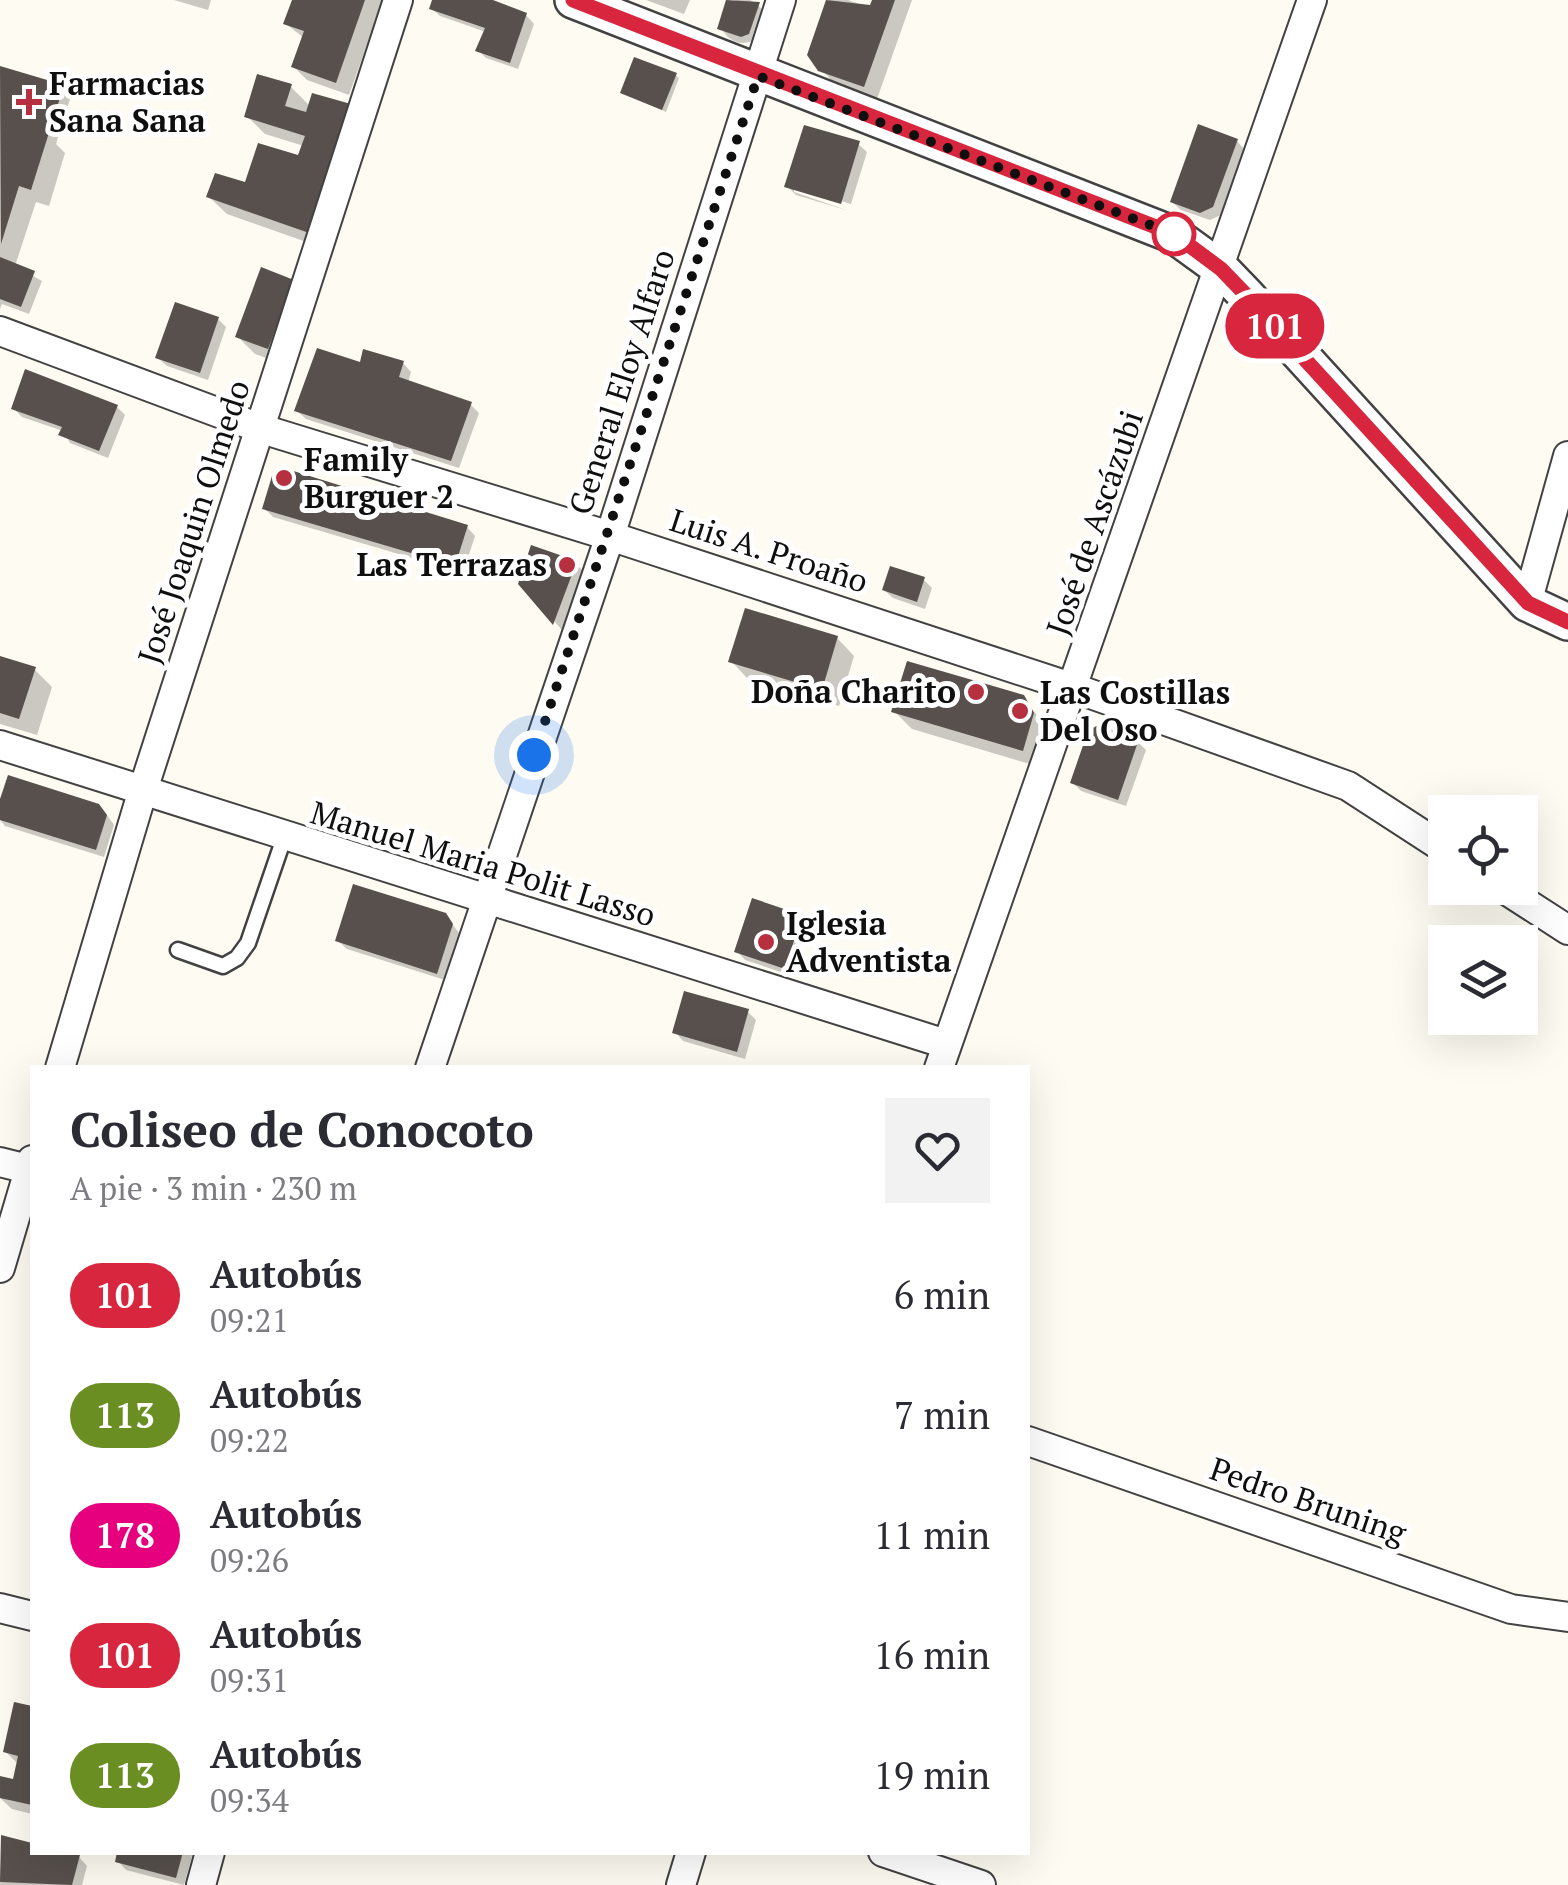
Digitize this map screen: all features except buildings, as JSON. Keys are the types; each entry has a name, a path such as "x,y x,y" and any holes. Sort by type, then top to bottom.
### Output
{"street":[{"name":"José Joaquin Olmedo","path":"61,1065 142,793 398,0"},
{"path":"573,0 758,76 1174,234 1221,269 1528,603 1566,630"},
{"name":"General Eloy Alfaro","path":"431,1065 610,536 781,0"},
{"name":"José de Ascázubi","path":"943,1056 1312,0"},
{"name":"Luis A. Proaño","path":"0,331 262,429 610,536 1074,688 1348,786 1428,838"},
{"path":"1528,603 1568,456"},
{"name":"Manuel Maria Polit Lasso","path":"0,746 943,1056"},
{"path":"1530,905 1568,930"},
{"path":"0,1162 30,1166"},
{"path":"0,1268 30,1172"},
{"name":"Pedro Bruning","path":"1030,1441 1511,1609 1568,1617"},
{"path":"0,1608 30,1616"},
{"path":"201,1885 209,1855"},
{"path":"681,1885 690,1855"},
{"path":"892,1855 981,1885"}],"lane":[{"path":"178,950 224,966 238,958 248,943 284,838"}],"bus line":[{"name":"101","path":"573,0 758,76 1174,234 1221,269 1248,297 1528,603 1560,622 1568,622"}],"place":[{"name":"Farmacias Sana Sana","path":"29,102"},
{"name":"Family Burguer 2","path":"284,478"},
{"name":"Las Terrazas","path":"567,565"},
{"name":"Doña Charito","path":"976,692"},
{"name":"Las Costillas Del Oso","path":"1020,711"},
{"name":"Iglesia Adventista","path":"766,942"}],"route":[{"path":"534,755 610,536 758,76 1174,234"}]}
